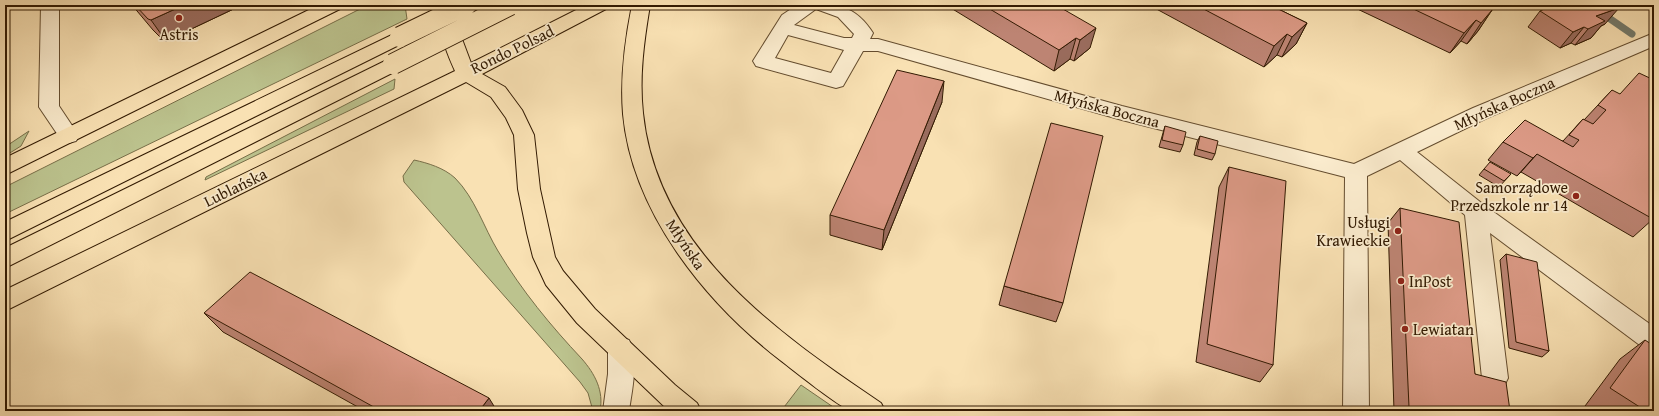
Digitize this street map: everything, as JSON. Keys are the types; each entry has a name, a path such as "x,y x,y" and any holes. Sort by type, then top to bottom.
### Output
{"main road":[{"path":"5,167 334,5"},
{"name":"Rondo Polsad","path":"454,5 450,29 453,43 466,74 600,5"},
{"path":"5,232 466,5"},
{"path":"5,259 510,5"},
{"name":"Młyńska","path":"641,5 632,87 633,114 642,160 651,184 672,227 699,266 733,305 767,336 802,363 872,411"},
{"path":"466,74 498,92 515,115 524,135 529,189 538,233 544,256 554,278 586,316 666,393 688,411"},
{"name":"Lublańska","path":"5,301 466,74"}],"street":[{"path":"50,5 49,107 69,136"},
{"path":"810,5 788,18 763,61 836,81 864,33 844,13 823,5"},
{"name":"Młyńska Boczna","path":"783,28 844,44 878,45 1122,113 1356,172 1571,73 1654,39"},
{"path":"1401,150 1476,211 1654,341"},
{"path":"1356,172 1356,411"},
{"path":"1476,211 1495,378"},
{"path":"616,411 621,374 620,348"}],"green space":[{"path":"368,5 405,5 407,19 5,214 5,187"},
{"path":"395,79 394,89 205,180 206,177"},
{"path":"29,131 21,146 5,156 5,147"},
{"path":"414,160 430,164 446,171 462,186 474,204 498,251 517,280 548,321 591,371 597,383 601,397 600,411 593,411 588,393 580,382 404,182 403,176"},
{"path":"801,385 839,411 781,411"}],"building":[{"path":"135,5 184,5 151,20 148,19"},
{"path":"983,5 1056,5 1096,28 1080,40 1076,38 1059,50"},
{"path":"1196,5 1270,5 1307,23 1292,37 1287,34 1274,46"},
{"path":"1405,5 1481,5 1492,10 1481,23 1476,20 1464,33"},
{"path":"1554,5 1613,5 1619,8 1596,16 1605,21 1588,29 1584,27 1573,32 1540,11"},
{"path":"897,70 944,81 884,230 830,215"},
{"path":"1639,73 1654,80 1653,219 1537,154 1533,158 1503,142 1525,120 1573,147 1579,140 1569,135 1583,119 1593,124 1606,110 1598,105 1612,90 1620,94"},
{"path":"1051,123 1103,136 1063,303 1004,286"},
{"path":"1165,126 1186,132 1183,145 1162,140"},
{"path":"1200,136 1218,141 1215,154 1197,149"},
{"path":"1490,162 1511,174 1504,181 1484,169"},
{"path":"1229,167 1286,181 1273,365 1207,344"},
{"path":"1400,208 1459,222 1475,374 1506,382 1510,411 1423,411 1409,407"},
{"path":"1506,254 1537,262 1549,351 1516,342"},
{"path":"250,272 489,398 479,411 381,411 204,313"},
{"path":"1645,340 1654,346 1654,411 1646,411 1610,388"}],"waterway":[{"path":"1590,5 1632,34"}],"place":[{"name":"Astris","path":"179,18"},
{"name":"Samorządowe Przedszkole nr 14","path":"1576,196"},
{"name":"Usługi Krawieckie","path":"1398,231"},
{"name":"InPost","path":"1401,281"},
{"name":"Lewiatan","path":"1405,329"}]}
